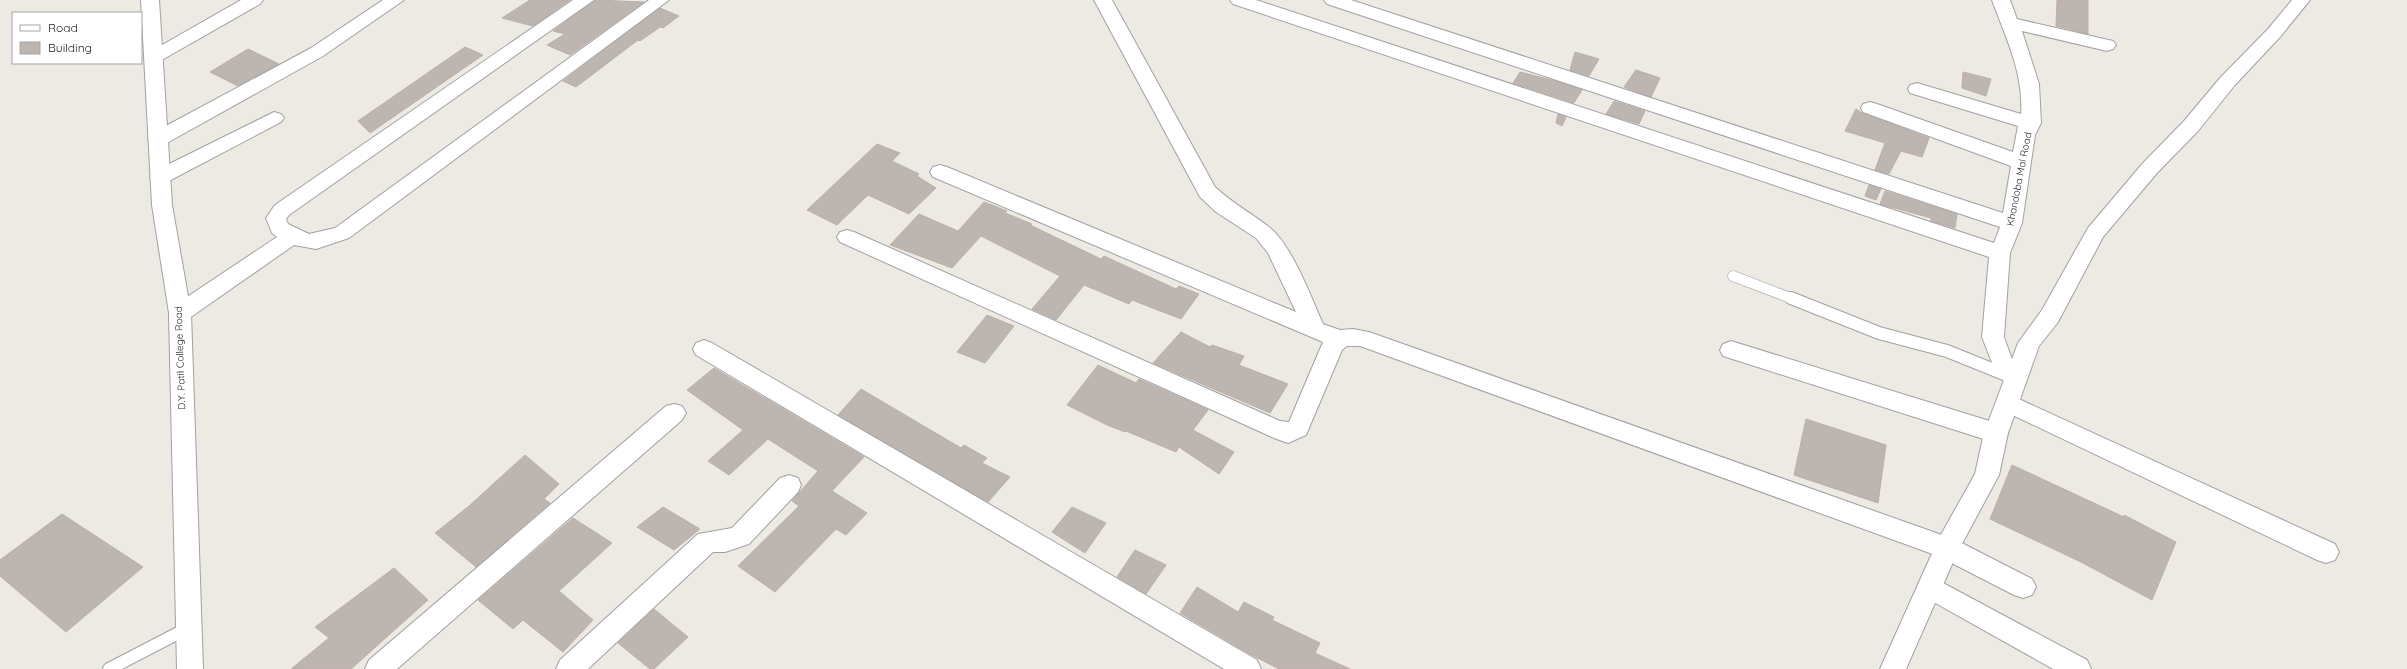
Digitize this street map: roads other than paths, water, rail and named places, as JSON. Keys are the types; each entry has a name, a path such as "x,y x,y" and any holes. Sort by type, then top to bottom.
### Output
{"street":[{"name":"D.Y. Patil College Road","path":"150,0 162,205 180,313 190,669"},
{"path":"154,57 254,0"},
{"path":"158,139 317,52 395,0"},
{"path":"585,0 282,210 276,218 279,228 292,237 316,243 342,233 660,0"},
{"path":"1103,0 1207,192 1223,206 1263,233 1277,249 1315,329"},
{"path":"1239,0 2000,253"},
{"path":"1332,0 2012,223"},
{"name":"Khandoba Mal Road","path":"2001,0 2028,79 2031,96 2031,122 2026,135 2012,223 2000,253 1993,338 2004,367 2016,379"},
{"path":"1893,669 1947,548 1987,475 1996,433 2029,343 2050,316 2095,233 2150,168 2191,126 2227,82 2274,34 2301,0"},
{"path":"2008,22 2107,45"},
{"path":"1917,89 2031,122"},
{"path":"1870,108 2021,162"},
{"path":"160,177 274,118"},
{"path":"940,172 1338,339"},
{"path":"180,313 292,237"},
{"path":"847,237 1274,430 1288,433 1298,428 1333,345 1338,339 1346,336 1361,338 1947,548 2023,587"},
{"path":"704,349 1248,669"},
{"path":"1731,350 1996,433"},
{"path":"2008,403 2326,552"},
{"path":"378,669 674,413"},
{"path":"569,669 707,542 725,541 740,536 789,485"},
{"path":"1930,587 2078,669"}],"lane":[{"path":"1733,276 1879,333 1947,351 2016,379"},
{"path":"109,669 188,628"}]}
